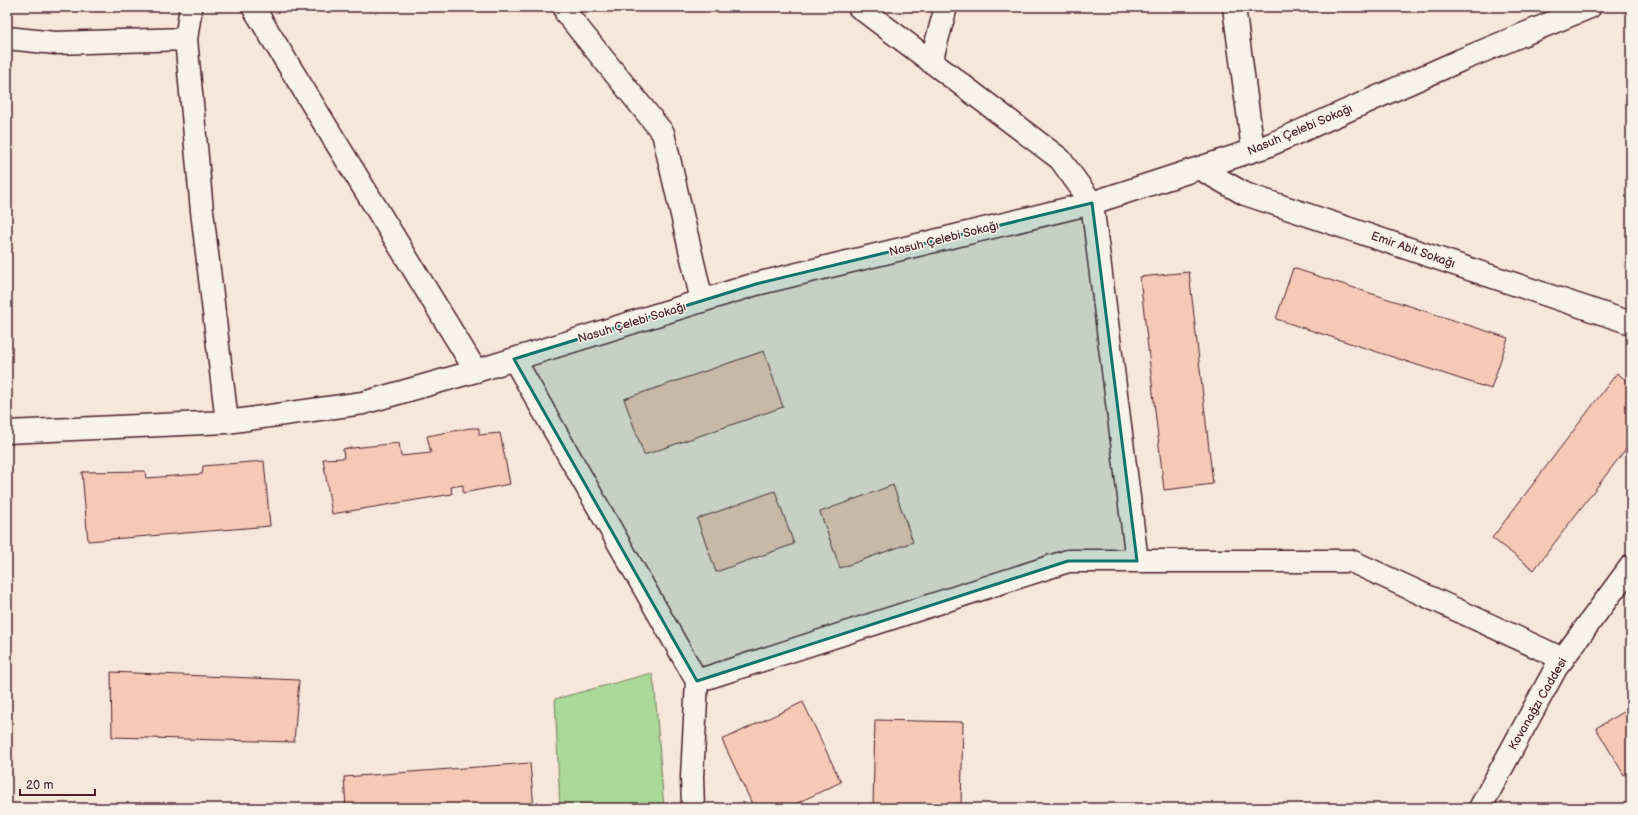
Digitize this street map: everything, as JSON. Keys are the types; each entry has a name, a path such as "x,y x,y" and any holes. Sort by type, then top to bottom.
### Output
{"street":[{"path":"191,7 186,39 202,211 227,422"},
{"path":"253,7 476,371"},
{"path":"859,7 1060,159 1092,203 1137,562"},
{"path":"931,62 946,7"},
{"path":"1234,7 1253,150"},
{"name":"Nasuh Çelebi Sokağı","path":"7,432 227,422 363,403 476,371 756,284 1092,203 1267,146 1454,64 1566,12 1590,7"},
{"path":"566,13 663,134 702,301"},
{"path":"7,38 56,43 186,39"},
{"name":"Emir Abit Sokağı","path":"1199,168 1245,194 1631,323"},
{"path":"514,359 697,681 692,776 693,808"},
{"path":"697,681 1068,561 1351,562 1563,659"},
{"name":"Kovanağzı Caddesi","path":"1480,808 1556,668 1631,566"}],"highlighted area":[{"path":"1092,203 1137,561 1068,561 697,681 514,359 756,284"}],"green space":[{"path":"652,673 655,690 664,808 560,808 555,699"}],"building":[{"path":"1293,268 1508,338 1491,389 1276,319"},
{"path":"1189,272 1213,484 1164,490 1140,277"},
{"path":"764,351 783,407 644,455 624,399"},
{"path":"1617,373 1631,384 1631,442 1534,570 1492,538"},
{"path":"470,428 479,428 479,435 500,433 510,484 463,493 463,485 451,487 452,494 332,514 323,459 344,458 343,449 399,443 401,456 431,453 427,436"},
{"path":"264,461 270,526 88,541 82,472 145,471 146,478 202,474 203,466"},
{"path":"893,485 913,542 840,568 820,512"},
{"path":"775,491 794,544 716,572 697,519"},
{"path":"111,672 299,680 294,742 112,737"},
{"path":"803,702 841,782 787,808 754,808 722,740"},
{"path":"1631,708 1631,771 1624,775 1596,728"},
{"path":"875,720 963,722 961,808 873,808"},
{"path":"530,763 534,808 346,808 344,777"}]}
